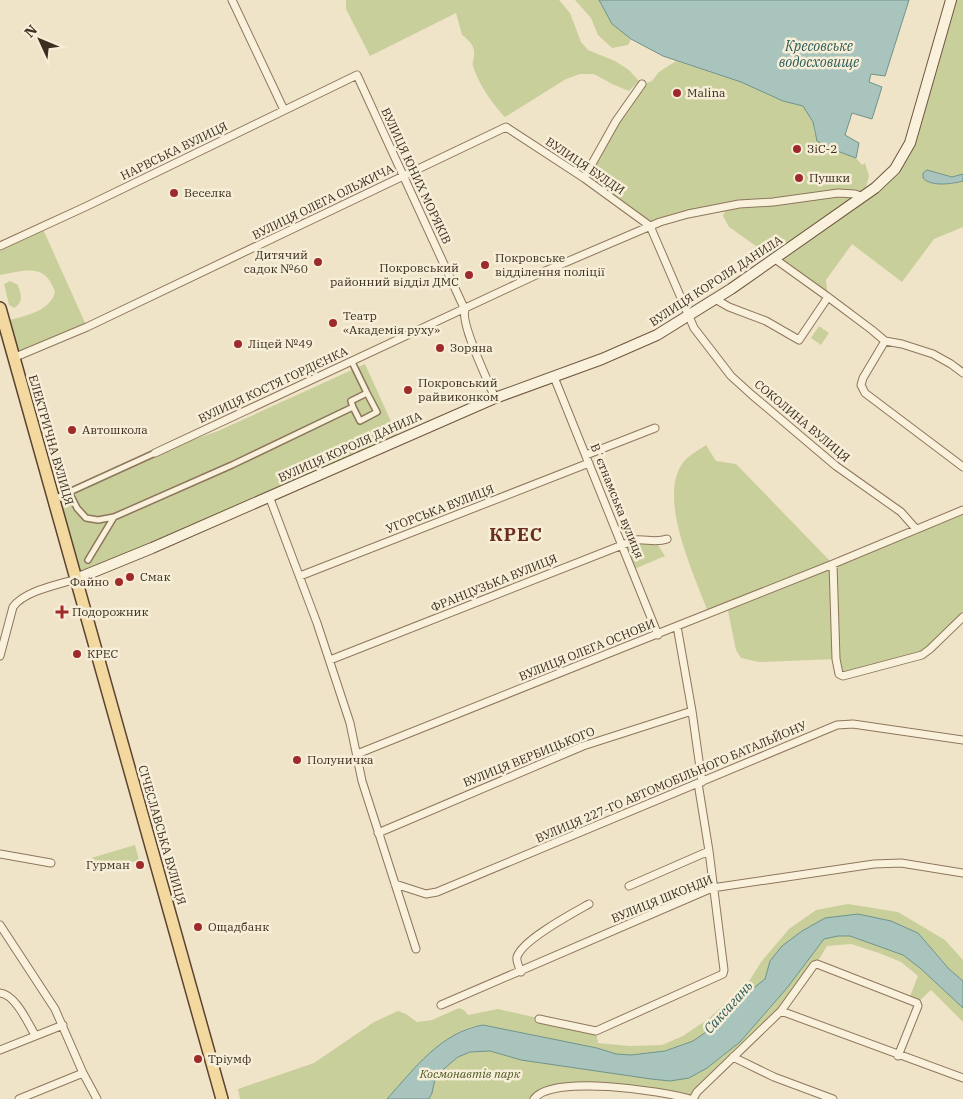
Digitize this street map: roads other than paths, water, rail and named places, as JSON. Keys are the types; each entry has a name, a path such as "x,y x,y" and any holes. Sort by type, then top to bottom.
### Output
{"main road":[{"path":"863,197 886,179 895,169 910,144 951,0"},
{"name":"ВУЛИЦЯ КОРОЛЯ ДАНИЛА","path":"76,579 152,548 495,398 626,350 657,335 690,316 863,197"},
{"name":"ЕЛЕКТРИЧНА ВУЛИЦЯ","path":"0,308 76,579"},
{"name":"СІЧЕСЛАВСЬКА ВУЛИЦЯ","path":"76,579 222,1099"}],"street":[{"path":"232,0 284,110"},
{"name":"НАРВСЬКА ВУЛИЦЯ","path":"0,246 357,74"},
{"name":"ВУЛИЦЯ ЮНИХ МОРЯКІВ","path":"357,74 465,310 463,314 466,326 495,398"},
{"path":"584,178 616,121 642,84"},
{"name":"ВУЛИЦЯ ОЛЕГА ОЛЬЖИЧА","path":"13,358 96,323 402,175 506,127"},
{"name":"ВУЛИЦЯ БУЛДИ","path":"506,127 584,178 650,226"},
{"name":"ВУЛИЦЯ КОСТЯ ГОРДІЄНКА","path":"53,499 465,310 536,275 650,226 673,218 727,205 781,201 838,193 855,194 863,197"},
{"name":"СОКОЛИНА ВУЛИЦЯ","path":"650,226 700,337 731,376 836,466 901,512 916,528"},
{"path":"774,259 828,297 885,341 902,344 933,354 963,373"},
{"path":"715,299 736,310 766,321 799,340 828,297"},
{"path":"885,341 863,378 861,385 865,392 963,467"},
{"path":"352,362 377,412 360,421 351,401 367,393"},
{"name":"Вʼєтнамська вулиця","path":"554,377 658,634"},
{"path":"69,492 77,508 86,518 98,520 114,517 232,465 354,407"},
{"path":"586,455 656,428"},
{"name":"УГОРСЬКА ВУЛИЦЯ","path":"300,576 589,463"},
{"path":"269,496 330,660 350,723 358,754 362,781 416,949"},
{"name":"ВУЛИЦЯ ОЛЕГА ОСНОВИ","path":"358,754 963,510"},
{"path":"88,560 114,517"},
{"name":"ФРАНЦУЗЬКА ВУЛИЦЯ","path":"330,660 635,540 646,539 656,542 667,539"},
{"path":"833,564 836,659 839,674 843,676 922,655 963,617"},
{"path":"0,656 13,607 17,602 31,594 76,579"},
{"path":"539,1019 596,1031 720,976 724,970 712,888 692,711 677,626"},
{"name":"ВУЛИЦЯ ВЕРБИЦЬКОГО","path":"378,833 584,746 692,711"},
{"name":"ВУЛИЦЯ 227-ГО АВТОМОБІЛЬНОГО БАТАЛЬЙОНУ","path":"395,884 426,894 437,892 844,724 963,740"},
{"path":"629,886 709,851"},
{"path":"0,854 52,863"},
{"name":"ВУЛИЦЯ ШКОНДИ","path":"441,1005 712,888 874,864 901,863 963,873"},
{"path":"521,972 517,956 525,945 589,904"},
{"path":"0,925 55,1009 83,1073 97,1099"},
{"path":"534,1099 541,1092 571,1086 598,1086 676,1095 692,1099 780,1011 814,965 817,964 917,1003 918,1006 898,1056"},
{"path":"0,993 8,996 21,1010 35,1036"},
{"path":"780,1011 898,1056 963,1078"},
{"path":"0,1050 63,1025"},
{"path":"733,1057 774,1077 833,1099"},
{"path":"19,1099 83,1073"}],"water":[{"name":"Кресовське водосховище","path":"599,0 909,0 885,76 871,74 869,82 882,87 872,119 852,113 845,135 859,143 856,158 817,141 813,122 803,106 783,101 741,82 663,56 631,39 612,24"},
{"path":"927,170 952,177 963,174 963,181 948,184 931,183 923,178 923,173"},
{"path":"858,914 891,921 918,933 949,969 963,981 963,1008 920,968 903,955 850,936 838,936 824,939 787,988 740,1042 707,1068 689,1078 670,1081 651,1079 521,1060 490,1051 470,1052 458,1057 435,1079 429,1099 387,1099 429,1053 454,1035 483,1025 597,1048 616,1054 631,1055 665,1051 693,1041 731,1013 741,998 765,979 770,961 782,946 802,931 825,918"}],"place":[{"name":"Malina","path":"677,93"},
{"name":"ЗіС-2","path":"797,149"},
{"name":"Пушки","path":"799,178"},
{"name":"Веселка","path":"174,193"},
{"name":"Дитячий садок №60","path":"318,262"},
{"name":"Покровське відділення поліції","path":"485,265"},
{"name":"Покровський районний відділ ДМС","path":"469,275"},
{"name":"Театр «Академія руху»","path":"333,323"},
{"name":"Ліцей №49","path":"238,344"},
{"name":"Зоряна","path":"440,348"},
{"name":"Покровський райвиконком","path":"408,390"},
{"name":"Автошкола","path":"72,430"},
{"name":"Смак","path":"130,577"},
{"name":"Файно","path":"119,582"},
{"name":"Подорожник","path":"62,612"},
{"name":"КРЕС","path":"77,654"},
{"name":"Полуничка","path":"297,760"},
{"name":"Гурман","path":"140,865"},
{"name":"Ощадбанк","path":"198,927"},
{"name":"Тріумф","path":"198,1059"}],"district":[{"name":"КРЕС","path":"516,535"}],"water label":[{"name":"Саксагань","path":"728,1007"}],"park label":[{"name":"Космонавтів парк","path":"470,1074"}]}
